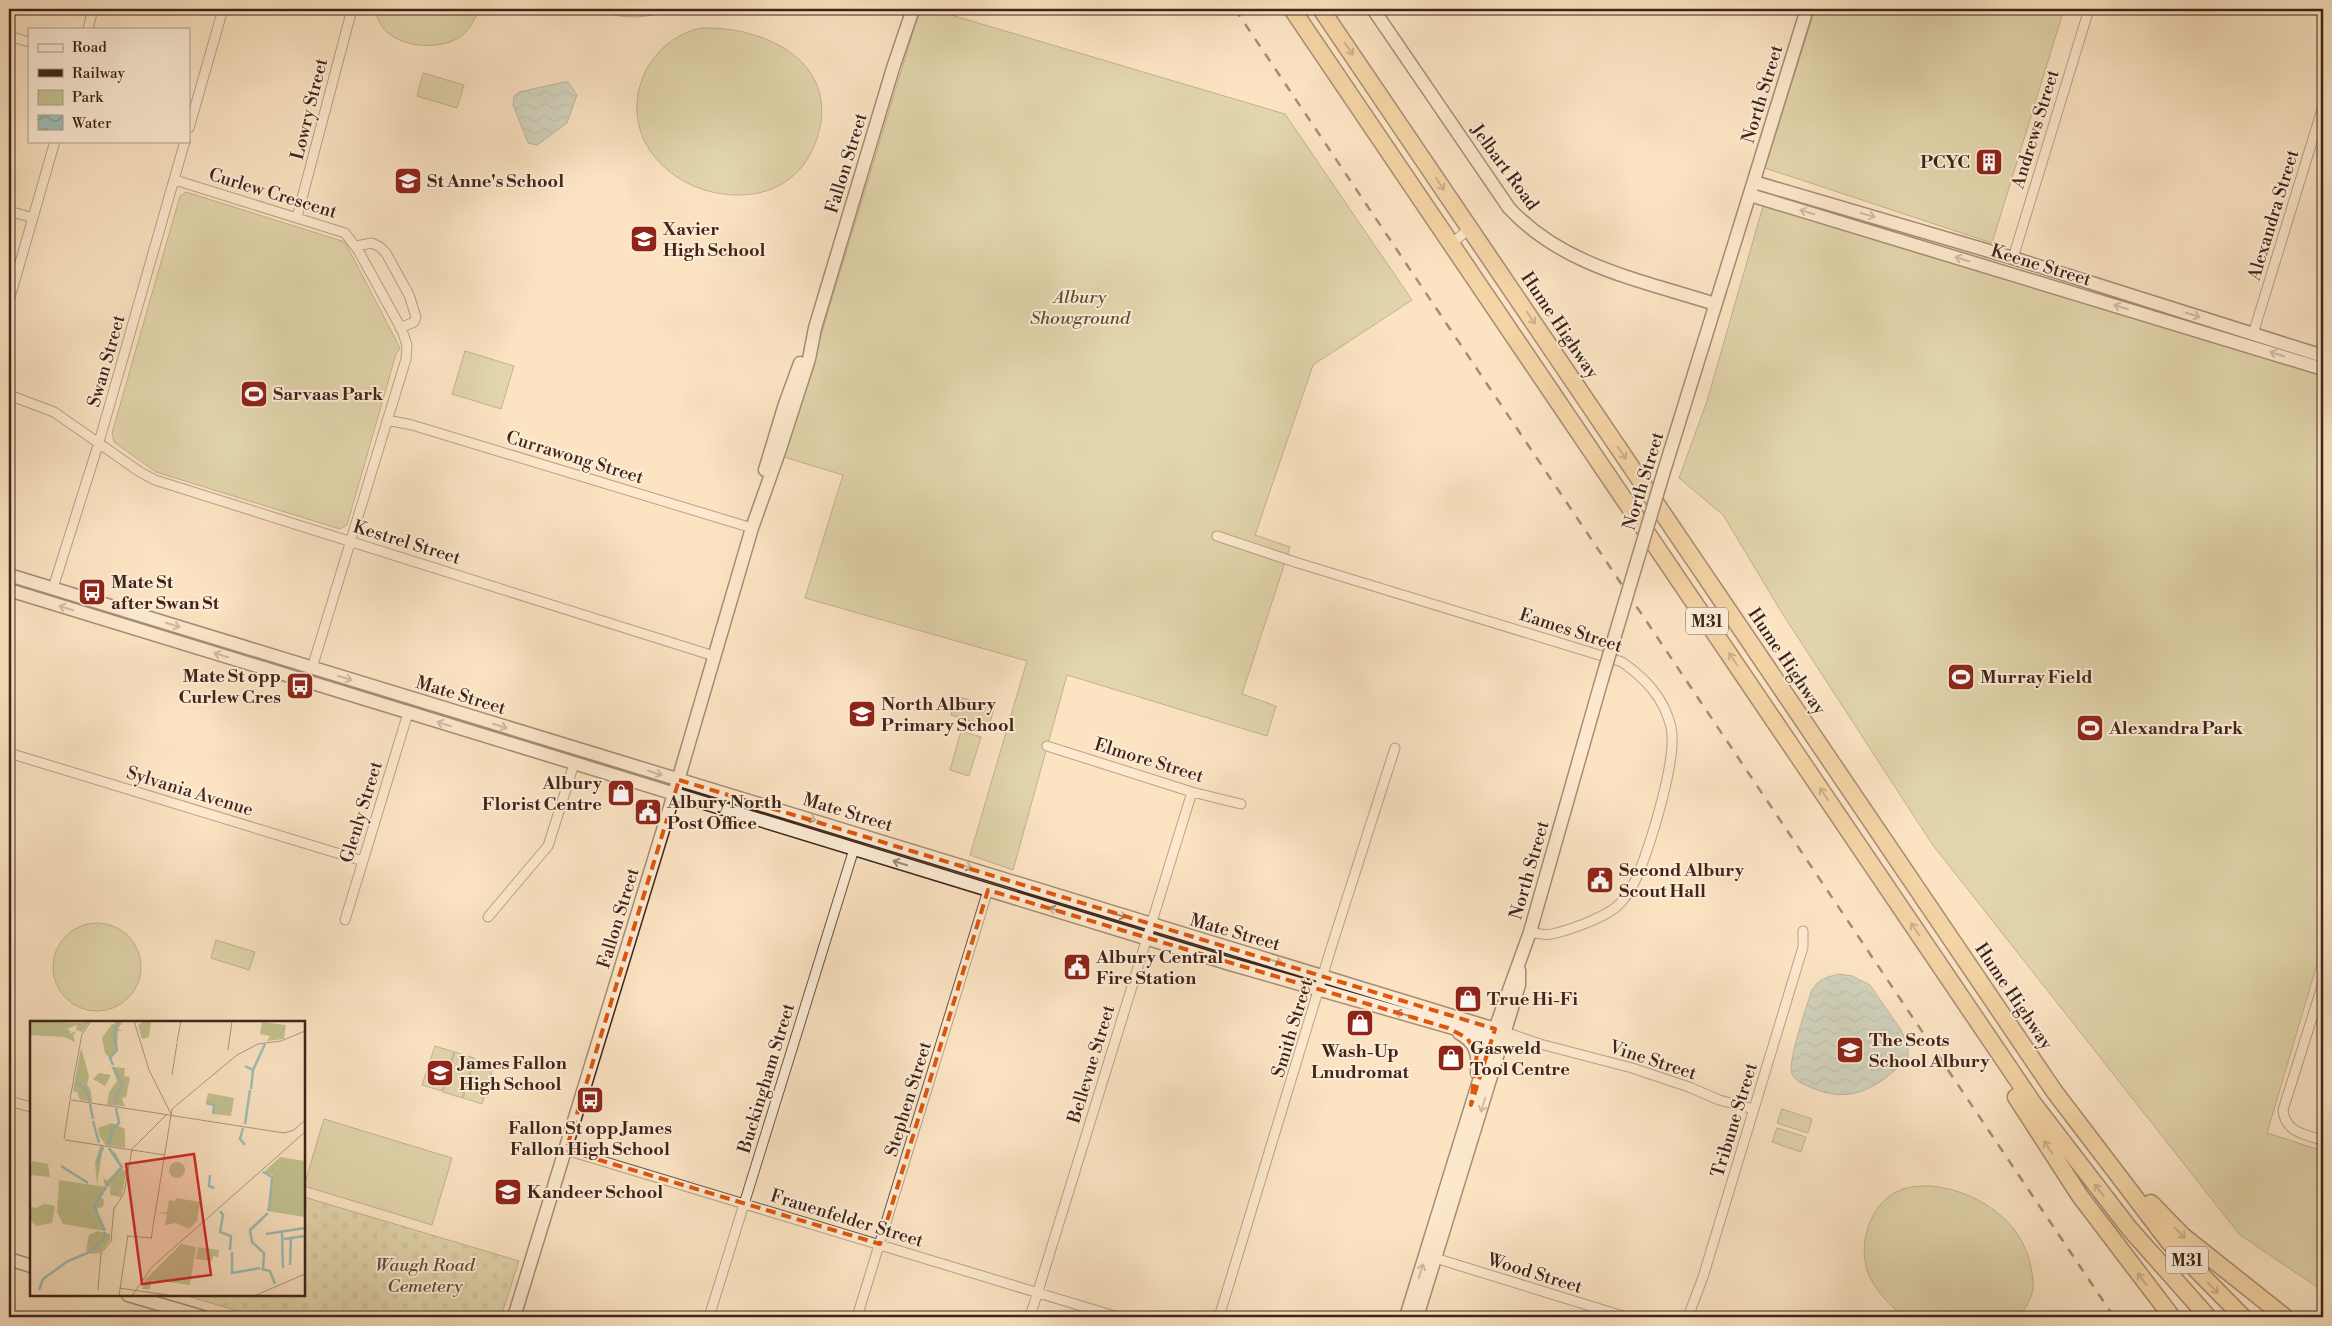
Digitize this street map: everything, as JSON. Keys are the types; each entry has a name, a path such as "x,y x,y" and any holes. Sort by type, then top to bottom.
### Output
{"highway":[{"name":"M31","path":"1292,9 2033,1103 2129,1228 2208,1317"},
{"name":"Hume Highway","path":"1322,9 2054,1090 2169,1242 2243,1317"},
{"path":"1927,946 2002,1076 2080,1196 2172,1317"},
{"path":"2098,1147 2183,1236 2285,1317"}],"street":[{"path":"88,28 93,9"},
{"path":"190,119 193,92 223,9"},
{"name":"Lowry Street","path":"297,218 352,9"},
{"name":"Fallon Street","path":"514,1317 674,794 775,448 792,380 815,328 893,68 913,9"},
{"name":"Jelbart Road","path":"1374,9 1509,208 1520,220 1545,240 1578,260 1715,304"},
{"name":"North Street","path":"1417,1317 1499,1036 1510,984 1519,966 1530,932 1664,471 1807,9"},
{"name":"Andrews Street","path":"2013,258 2089,9"},
{"path":"9,36 28,42"},
{"name":"Alexandra Street","path":"2251,340 2323,106"},
{"path":"9,301 55,142"},
{"name":"Swan Street","path":"53,588 99,442 185,142"},
{"name":"Curlew Crescent","path":"175,180 345,233 356,246 406,338 408,350 312,668"},
{"name":"Keene Street","path":"1754,182 2013,258 2251,340 2323,369"},
{"name":"Keene Street","path":"1750,195 2009,273 2251,340 2323,356"},
{"path":"9,211 33,218"},
{"path":"1452,244 1470,228"},
{"path":"356,246 372,243 383,249 409,295 416,317 414,322 400,328"},
{"path":"2009,273 2013,258"},
{"name":"Kestrel Street","path":"9,395 48,409 99,442 140,472 155,480 714,656"},
{"name":"Currawong Street","path":"387,420 412,425 752,528"},
{"name":"Eames Street","path":"1217,536 1298,563 1622,662 1653,689 1667,713 1673,749 1661,802 1636,878 1615,908 1596,919 1550,935 1530,932"},
{"name":"Mate Street","path":"9,575 968,867 1320,990 1448,1028 1499,1036"},
{"name":"Mate Street","path":"9,590 988,890 1324,977 1499,1036"},
{"name":"Glenly Street","path":"345,920 408,713"},
{"name":"Elmore Street","path":"1048,746 1192,792 1241,804"},
{"name":"Smith Street","path":"1219,1317 1324,977 1332,945 1396,748"},
{"name":"Sylvania Avenue","path":"9,753 363,861"},
{"path":"488,917 548,846 574,764"},
{"name":"Bellevue Street","path":"1030,1317 1192,792"},
{"name":"Buckingham Street","path":"709,1317 854,849"},
{"name":"Stephen Street","path":"857,1317 988,890"},
{"name":"Tribune Street","path":"1688,1317 1703,1277 1803,947 1803,930"},
{"path":"2323,983 2283,1110 2284,1117 2290,1128 2323,1140"},
{"path":"1448,1028 1467,1038 1477,1053 1478,1063 1471,1105"},
{"name":"North Street","path":"1406,1317 1471,1105 1499,1036"},
{"name":"Vine Street","path":"1499,1036 1532,1046 1540,1044 1632,1068 1689,1087 1719,1100 1754,1109"},
{"path":"9,1101 30,1107"},
{"name":"Frauenfelder Street","path":"566,1150 1118,1317"},
{"name":"Wood Street","path":"1435,1258 1626,1317"},
{"path":"9,1259 30,1266"},
{"path":"131,1296 202,1317"}],"highlighted area":[{"path":"679,780 1495,1029 1471,1105 1477,1053 1467,1038 1448,1028 988,890 880,1244 566,1150"}],"green space":[{"path":"374,9 479,9 474,21 460,37 443,44 422,45 403,41 387,32"},
{"path":"596,9 672,9 654,15 634,17 614,15"},
{"name":"Albury Showground","path":"922,9 931,9 1285,114 1412,300 1313,365 1255,535 1290,547 1242,694 1276,706 1267,736 1067,675 1013,870 970,855 1027,661 805,598 843,475 784,457 917,19"},
{"path":"1815,9 2064,9 1992,243 1765,168"},
{"path":"701,28 744,32 766,39 785,49 801,62 814,78 821,98 821,122 816,141 808,159 800,169 786,182 770,190 754,194 735,195 698,188 666,168 649,149 640,131 637,112 638,93 644,75 653,59 666,45 682,34"},
{"path":"423,73 464,85 457,108 417,96"},
{"name":"Sarvaas Park","path":"186,192 345,242 400,348 396,354 347,525 340,529 156,472 114,442 112,433 180,196"},
{"name":"Alexandra Park","path":"1764,203 2323,375 2323,944 2267,1133 2323,1151 2323,1291 2240,1235 1932,844 1782,613 1723,515 1679,478 1707,401"},
{"path":"465,351 514,366 501,409 452,394"},
{"path":"957,696 994,708 989,727 951,715"},
{"path":"961,731 981,737 969,776 950,770"},
{"path":"97,923 114,926 122,930 134,942 138,950 141,967 138,984 134,992 122,1004 114,1008 97,1011 80,1008 72,1004 60,992 56,984 53,967 56,950 60,942 72,930 80,926"},
{"path":"216,940 255,952 249,970 211,958"},
{"path":"435,1046 454,1052 442,1091 422,1085"},
{"path":"455,1052 474,1058 462,1098 443,1092"},
{"path":"475,1059 494,1065 482,1104 463,1098"},
{"path":"1782,1109 1812,1119 1808,1133 1777,1123"},
{"path":"324,1119 452,1158 432,1225 305,1186"},
{"path":"1777,1128 1806,1137 1801,1152 1772,1142"},
{"path":"1930,1186 1964,1194 1979,1201 2007,1221 2018,1235 2026,1250 2033,1284 2031,1297 2020,1317 1904,1317 1888,1303 1875,1286 1868,1273 1864,1248 1869,1224 1875,1212 1882,1202 1892,1194 1903,1189"},
{"name":"Waugh Road Cemetery","path":"305,1197 519,1261 501,1317 258,1317 187,1296 305,1296"}],"water":[{"path":"568,82 577,95 567,123 537,145 528,143 513,105 514,96 519,92"},
{"path":"1839,974 1852,976 1870,985 1901,1030 1908,1045 1908,1058 1875,1085 1851,1094 1839,1095 1810,1087 1800,1082 1793,1076 1791,1067 1795,1046 1811,992 1822,980"}],"railway":[{"path":"1235,9 2114,1317"}],"place":[{"name":"PCYC","path":"1989,162"},
{"name":"St Anne's School","path":"408,181"},
{"name":"Xavier High School","path":"644,239"},
{"name":"Sarvaas Park","path":"254,394"},
{"name":"Mate St after Swan St","path":"92,592"},
{"name":"Murray Field","path":"1961,677"},
{"name":"Mate St opp Curlew Cres","path":"300,686"},
{"name":"North Albury Primary School","path":"862,714"},
{"name":"Alexandra Park","path":"2090,728"},
{"name":"Albury Florist Centre","path":"621,793"},
{"name":"Albury North Post Office","path":"648,812"},
{"name":"Second Albury Scout Hall","path":"1600,880"},
{"name":"Albury Central Fire Station","path":"1077,967"},
{"name":"True Hi-Fi","path":"1468,999"},
{"name":"Wash-Up Lnudromat","path":"1360,1023"},
{"name":"The Scots School Albury","path":"1850,1050"},
{"name":"Gasweld Tool Centre","path":"1451,1058"},
{"name":"James Fallon High School","path":"440,1073"},
{"name":"Fallon St opp James Fallon High School","path":"590,1100"},
{"name":"Kandeer School","path":"508,1192"}]}
